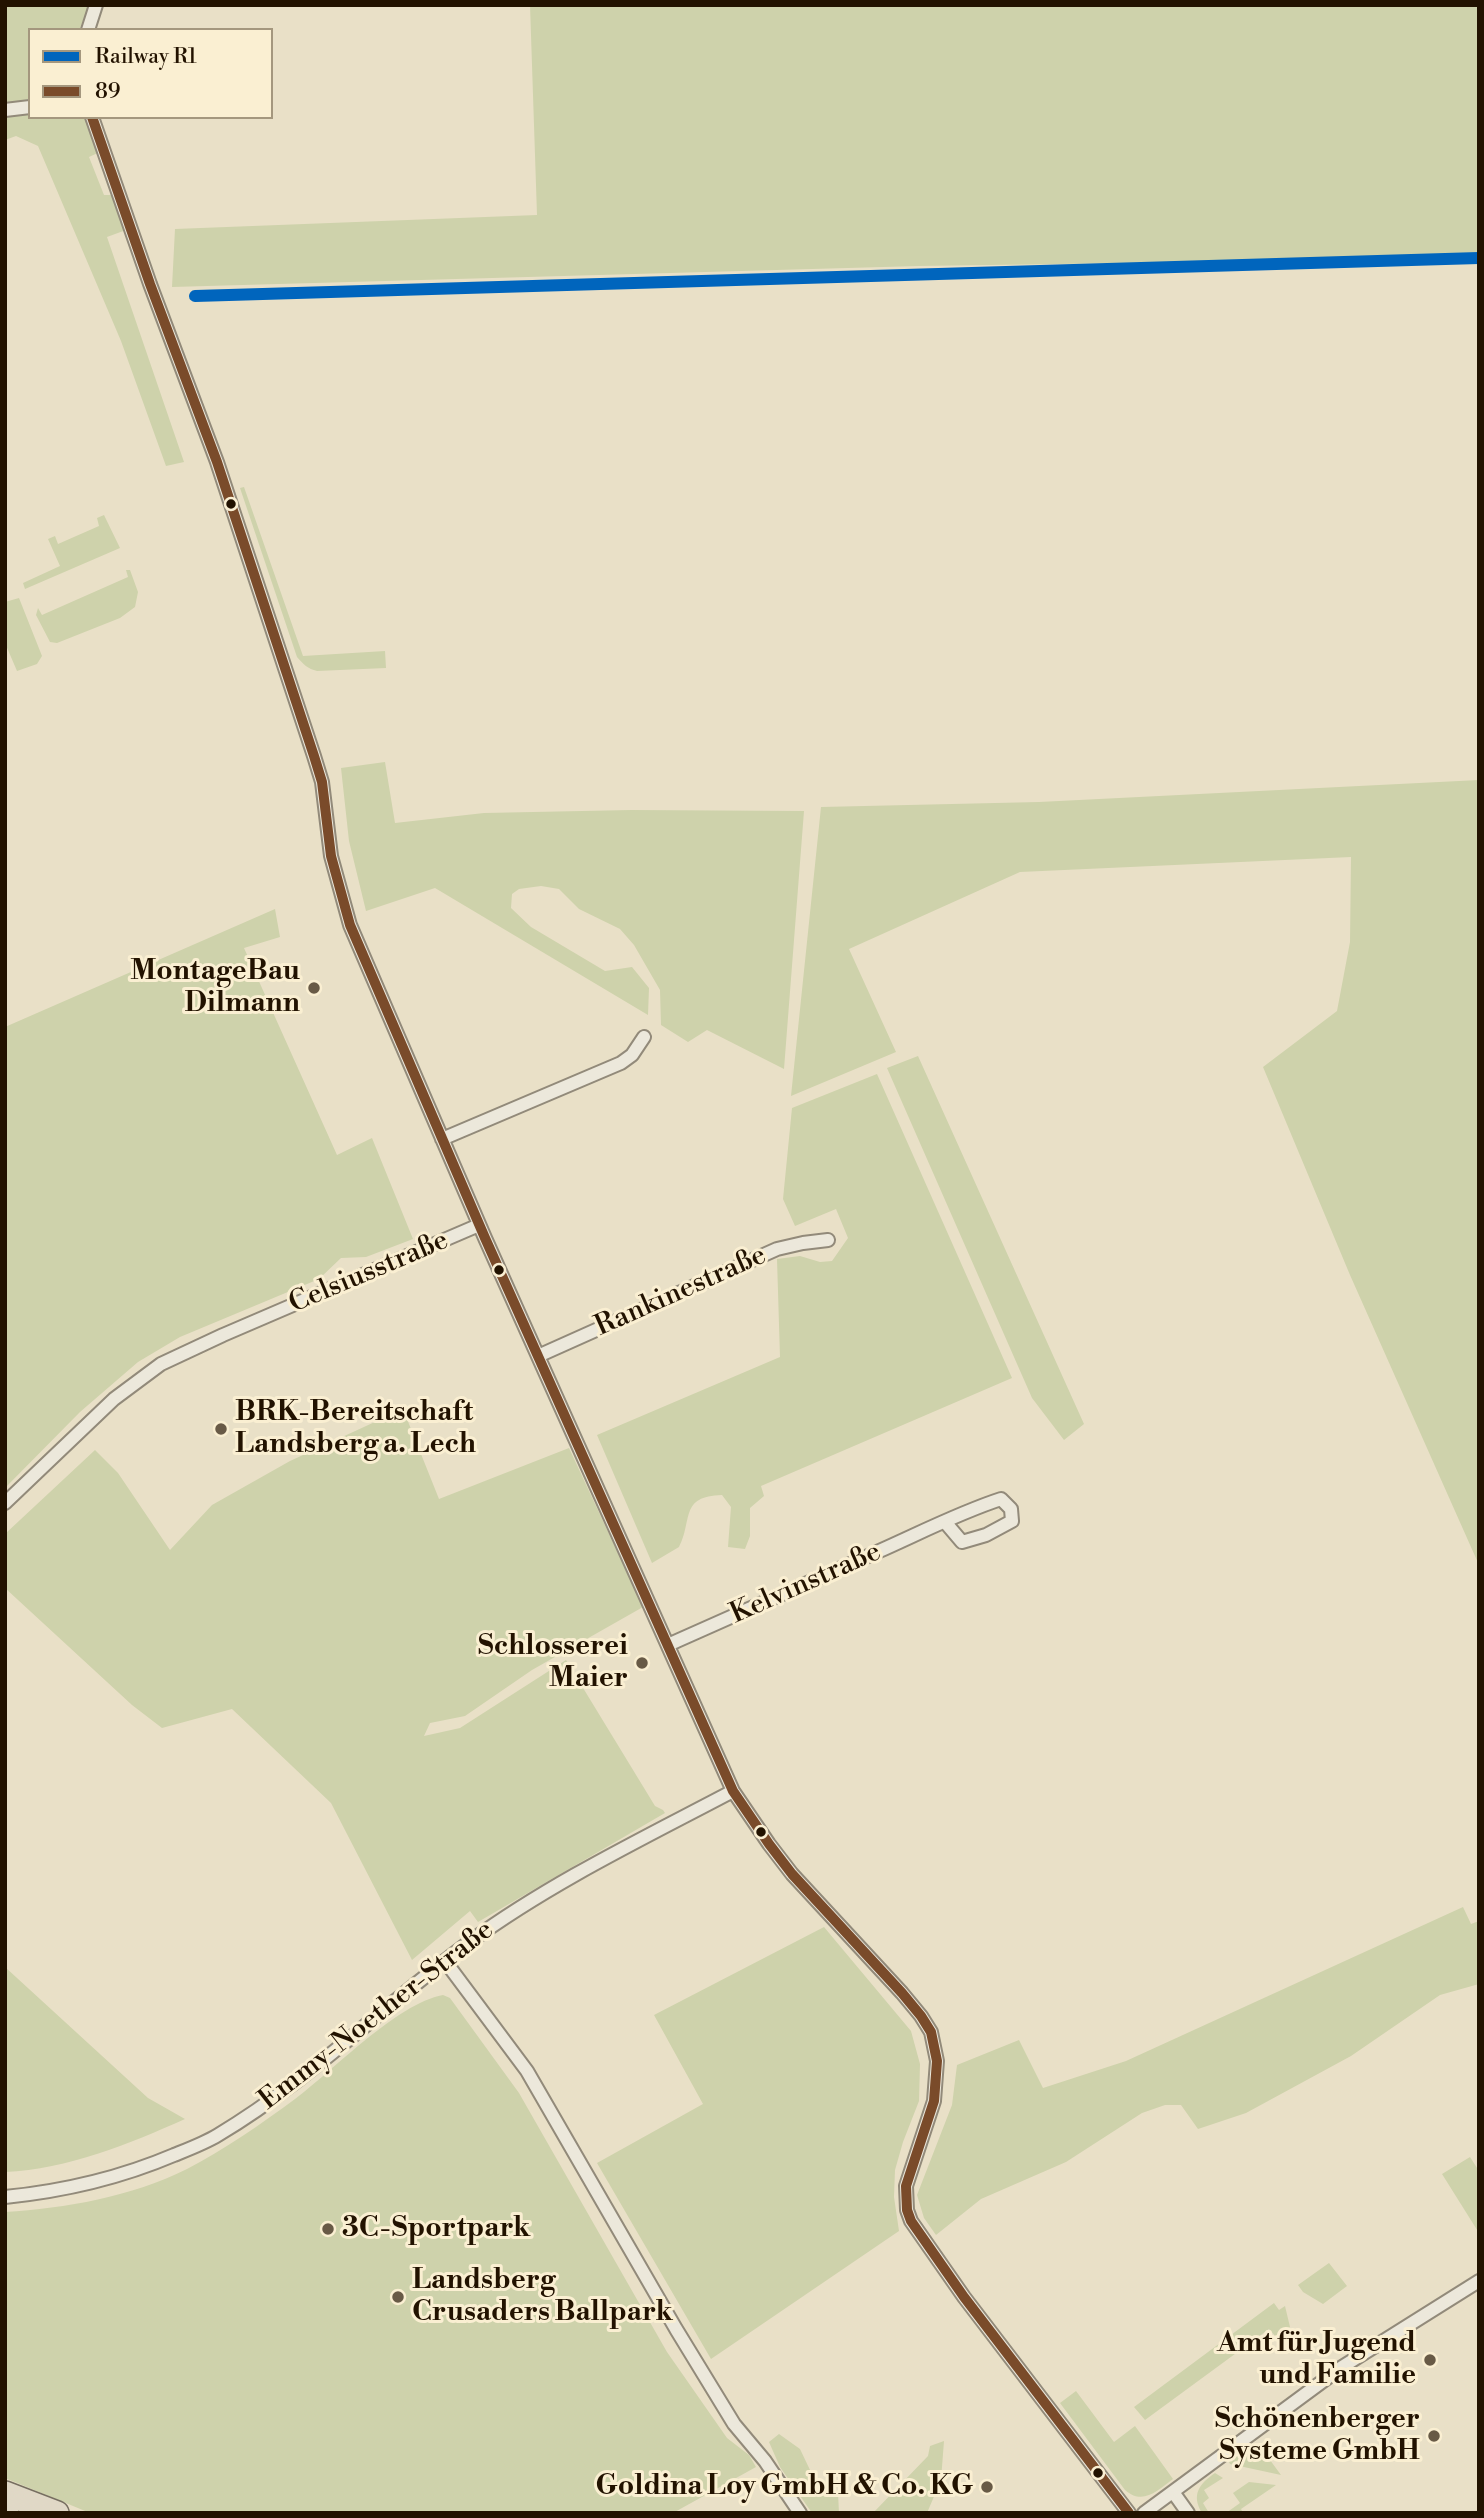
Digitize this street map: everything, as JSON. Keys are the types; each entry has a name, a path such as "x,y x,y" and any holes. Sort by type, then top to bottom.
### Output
{"highway":[{"path":"5,2493 57,2513"}],"street":[{"path":"89,28 96,5"},
{"path":"5,110 28,107"},
{"path":"93,119 150,284 217,462 322,782 331,856 347,919 479,1225"},
{"path":"442,1139 621,1063 632,1055 644,1037"},
{"name":"Celsiusstraße","path":"5,1503 114,1399 161,1364 479,1225 733,1791 792,1874 902,1993 931,2032 937,2061 934,2101 906,2186 907,2210 911,2221 964,2297 1129,2513"},
{"name":"Rankinestraße","path":"538,1356 777,1249 828,1240"},
{"name":"Kelvinstraße","path":"668,1645 945,1522 1001,1499 1011,1509 1012,1521 986,1535 962,1542 945,1522"},
{"name":"Emmy-Noether-Straße","path":"5,2197 85,2185 124,2174 216,2137 276,2098 445,1961 495,1924 575,1875 733,1791"},
{"path":"445,1961 527,2071 727,2412 800,2513"},
{"path":"1144,2513 1342,2367 1479,2281"},
{"path":"1173,2492 1188,2513"}],"green space":[{"path":"5,5 90,5 80,28 28,28 28,102 5,105"},
{"path":"530,5 1479,5 1479,256 919,266 172,287 175,229 537,215"},
{"path":"28,112 28,119 88,119 100,152 89,157 104,195 112,195 126,230 107,237 184,462 166,466 121,341 38,146 16,136 5,140 5,114"},
{"path":"244,487 303,656 385,651 386,668 317,671 306,666 297,657 240,488"},
{"path":"104,515 120,548 25,589 23,583 60,566 48,539 55,536 58,544 99,526 97,518"},
{"path":"126,570 130,570 138,592 135,607 120,618 57,643 50,642 36,615 38,608 42,615 128,577"},
{"path":"19,598 42,656 37,664 17,671 5,643 5,602"},
{"path":"385,762 395,823 484,813 804,811 784,1069 707,1030 688,1042 661,1025 660,990 634,945 620,929 579,909 559,889 541,886 519,889 512,894 511,908 531,927 605,971 632,967 649,988 648,1015 435,888 366,911 349,841 341,768"},
{"path":"1479,780 1479,1565 1350,1275 1263,1067 1337,1011 1350,942 1351,857 1020,872 849,949 896,1052 791,1096 821,807 1039,802"},
{"path":"275,909 280,937 244,948 337,1155 372,1138 413,1239 366,1257 341,1258 319,1279 180,1337 138,1362 80,1412 5,1488 5,1027"},
{"path":"918,1056 1084,1424 1064,1440 1032,1398 887,1068"},
{"path":"877,1074 1012,1378 761,1486 764,1496 750,1508 750,1536 745,1549 728,1547 731,1507 722,1495 699,1500 690,1512 679,1547 652,1563 597,1435 780,1357 777,1259 800,1256 820,1262 832,1261 848,1238 836,1209 795,1226 783,1199 792,1108"},
{"path":"403,1409 439,1499 569,1448 643,1607 532,1670 465,1716 430,1723 424,1736 460,1728 566,1660 655,1806 665,1813 478,1922 470,1911 412,1960 331,1803 232,1709 162,1728 132,1705 5,1588 5,1534 95,1450 118,1473 170,1550 212,1505 290,1461"},
{"path":"1463,1907 1471,1924 1479,1921 1479,1984 1440,1995 1351,2056 1246,2113 1198,2129 1181,2105 1165,2105 1142,2113 1066,2162 981,2199 936,2235 924,2218 917,2195 952,2105 957,2065 1019,2040 1043,2088 1126,2061"},
{"path":"824,1927 911,2031 920,2064 919,2101 895,2170 894,2197 899,2231 711,2359 597,2163 703,2104 654,2015"},
{"path":"5,1967 148,2098 185,2119 75,2161 5,2172"},
{"path":"443,1995 450,1998 519,2093 667,2352 727,2438 749,2455 756,2467 673,2513 90,2513 5,2478 5,2212 51,2208 121,2194 187,2169 228,2145 311,2087 386,2024 425,2001"},
{"path":"1470,2157 1479,2171 1479,2233 1442,2174"},
{"path":"1329,2263 1347,2286 1323,2304 1303,2292 1298,2285"},
{"path":"1274,2303 1279,2310 1285,2306 1290,2327 1276,2337 1269,2329 1145,2420 1134,2407"},
{"path":"1076,2391 1114,2442 1135,2426 1173,2479 1150,2495 1138,2497 1125,2490 1060,2403"},
{"path":"779,2434 800,2449 820,2491 838,2493 839,2513 812,2513 780,2467 769,2442"},
{"path":"944,2441 941,2480 927,2513 873,2513 928,2456 930,2446"},
{"path":"1253,2444 1266,2462 1270,2460 1281,2475 1230,2464 1229,2462"},
{"path":"1215,2473 1223,2478 1204,2490 1209,2498 1203,2503 1209,2513 1202,2513 1197,2501 1198,2490"},
{"path":"1249,2482 1276,2485 1241,2509 1243,2513 1226,2513 1240,2503 1233,2493"}],"rail line":[{"name":"R1","path":"195,296 1479,258"}],"transit line":[{"name":"89","path":"93,119 150,284 217,462 314,756 322,782 331,856 350,925 485,1238 733,1791 792,1874 902,1993 931,2032 937,2061 934,2101 906,2186 907,2210 911,2221 964,2297 1129,2513"}],"place":[{"name":"MontageBau Dilmann","path":"314,988"},
{"name":"BRK-Bereitschaft Landsberg a. Lech","path":"221,1429"},
{"name":"Schlosserei Maier","path":"642,1663"},
{"name":"3C-Sportpark","path":"328,2229"},
{"name":"Landsberg Crusaders Ballpark","path":"398,2297"},
{"name":"Amt für Jugend und Familie","path":"1430,2360"},
{"name":"Schönenberger Systeme GmbH","path":"1434,2436"},
{"name":"Goldina Loy GmbH & Co. KG","path":"987,2487"}]}
